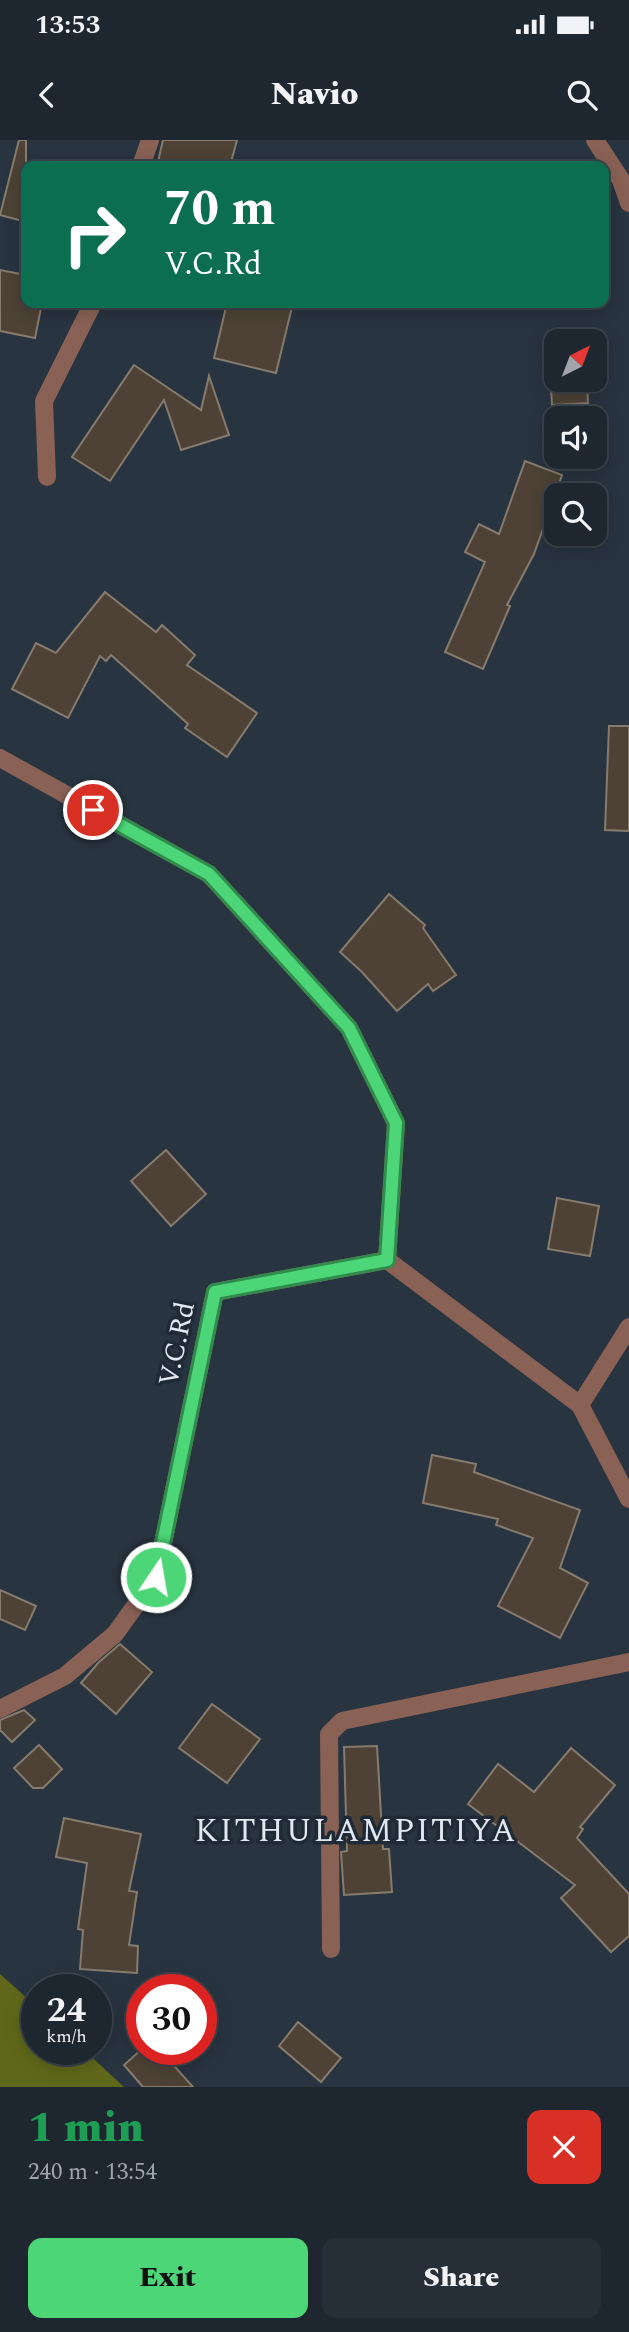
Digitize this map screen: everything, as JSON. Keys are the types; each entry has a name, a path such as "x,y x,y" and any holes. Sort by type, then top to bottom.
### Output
{"street":[{"path":"143,161 150,140"},
{"path":"595,140 625,175 629,203"},
{"path":"47,477 44,401 90,308"},
{"path":"0,758 209,874 349,1028 396,1123 387,1260 580,1405 629,1499"},
{"name":"V.C.Rd","path":"0,1709 65,1676 115,1634 156,1577 215,1292 387,1260"},
{"path":"580,1405 629,1327"},
{"path":"331,1949 329,1734 342,1721 629,1662"}],"green space":[{"path":"0,1974 21,1993 21,2065 100,2065 124,2087 0,2087"}],"building":[{"path":"19,140 26,140 26,161 21,161 21,221 0,215"},
{"path":"163,140 237,140 231,161 158,161"},
{"path":"0,270 21,274 21,308 41,308 35,338 0,331"},
{"path":"226,308 292,308 276,373 214,358"},
{"path":"134,365 201,410 209,376 229,435 181,450 164,400 110,481 72,457"},
{"path":"551,392 588,392 588,403 552,405"},
{"path":"525,461 562,475 559,483 544,483 544,526 534,554 507,605 510,606 483,669 445,652 485,562 465,552 479,524 499,534"},
{"path":"105,592 156,632 162,625 195,655 187,665 257,713 227,757 185,728 188,724 111,655 106,661 100,656 68,718 12,689 36,643 56,653"},
{"path":"609,726 629,726 629,831 605,830"},
{"path":"389,894 425,925 423,928 456,975 433,991 428,984 397,1011 340,952"},
{"path":"166,1150 206,1194 171,1226 131,1181"},
{"path":"557,1198 599,1206 590,1256 548,1249"},
{"path":"432,1455 476,1464 474,1472 580,1510 560,1568 588,1583 560,1638 498,1606 533,1538 496,1525 498,1519 423,1503"},
{"path":"0,1590 36,1606 25,1630 0,1619"},
{"path":"120,1644 152,1672 116,1714 81,1683 99,1662"},
{"path":"212,1704 260,1739 227,1783 179,1748"},
{"path":"24,1710 35,1720 12,1742 0,1730 0,1720"},
{"path":"39,1745 62,1769 43,1788 33,1788 14,1768"},
{"path":"377,1746 383,1849 389,1849 392,1892 344,1895 341,1852 347,1851 344,1747"},
{"path":"571,1748 615,1785 580,1827 583,1829 577,1838 629,1894 629,1936 611,1952 561,1898 575,1885 468,1804 498,1764 534,1792"},
{"path":"64,1818 141,1834 129,1891 137,1892 129,1945 138,1946 137,1973 80,1969 83,1930 78,1929 87,1863 56,1857"},
{"path":"298,2022 341,2058 321,2082 279,2046"},
{"path":"124,2065 173,2065 193,2087 143,2087"}],"district":[{"name":"KITHULAMPITIYA","path":"356,1831"}],"route":[{"path":"93,810 209,874 349,1028 396,1123 387,1260 215,1292 156,1577"}]}
